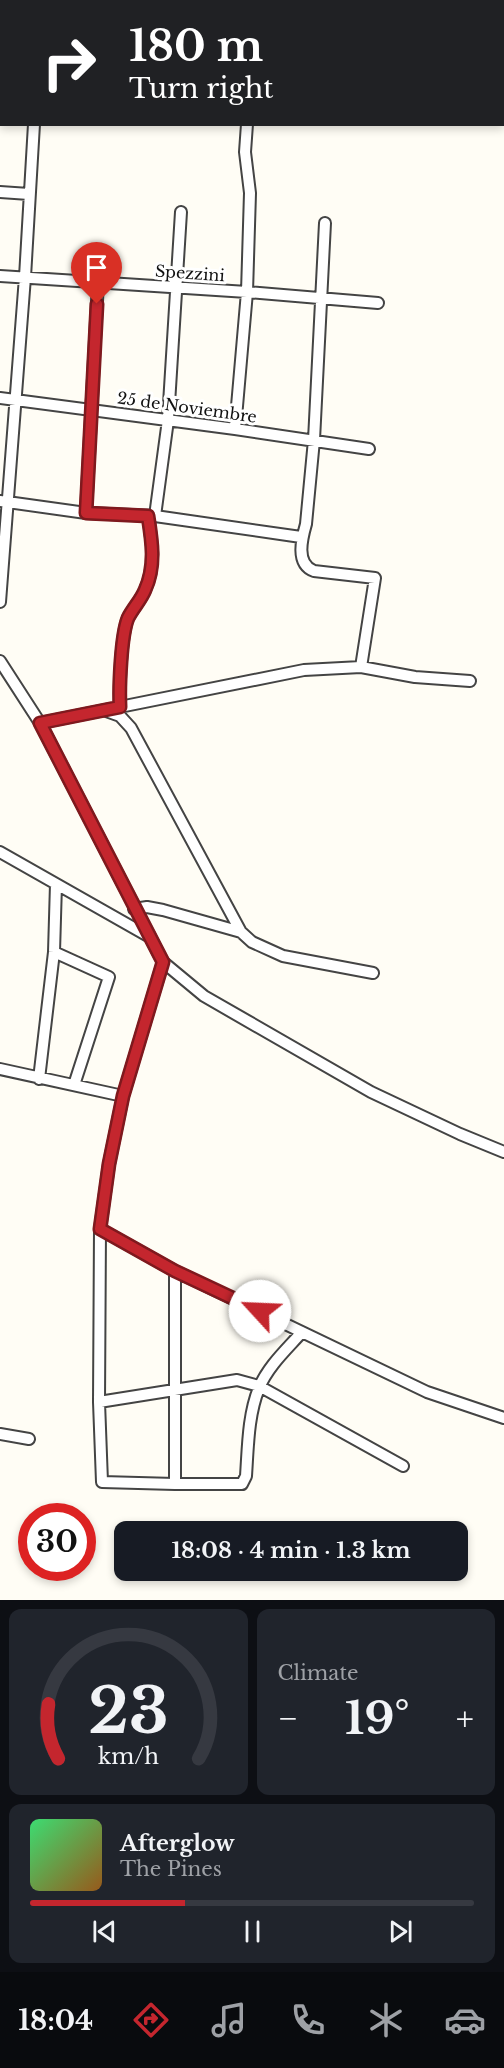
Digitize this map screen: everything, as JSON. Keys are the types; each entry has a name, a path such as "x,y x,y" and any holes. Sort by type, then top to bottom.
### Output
{"street":[{"path":"0,602 4,502 15,399 34,126"},
{"path":"235,429 247,292 250,193 245,152 248,126"},
{"path":"0,192 29,194"},
{"path":"120,707 121,660 128,619 146,590 150,576 153,549 152,516 168,420 181,212"},
{"path":"325,223 314,440 306,524 302,537 302,555 309,569 330,574 375,578 361,667"},
{"name":"Spezzini","path":"0,276 378,303"},
{"path":"86,513 98,282"},
{"name":"25 de Noviembre","path":"0,398 369,448"},
{"path":"4,502 86,513 152,516 302,537"},
{"path":"0,662 40,723 163,962 204,996 371,1092 504,1152"},
{"path":"40,723 304,670 361,667 414,677 470,681"},
{"path":"106,710 120,716 131,728 241,932 252,942 283,956 374,973"},
{"path":"0,852 149,936"},
{"path":"39,1078 54,952 56,884"},
{"path":"134,909 147,907 163,910 241,932"},
{"path":"54,952 109,977 74,1085"},
{"path":"163,962 123,1096 109,1164 100,1229 99,1402 102,1482 242,1484 246,1476 252,1410 259,1386 275,1362 302,1332"},
{"path":"0,1069 123,1096"},
{"path":"100,1229 175,1271 427,1392 504,1418"},
{"path":"175,1271 175,1484"},
{"path":"99,1402 237,1380 259,1386 403,1466"},
{"path":"0,1434 29,1439"}],"route":[{"path":"97,304 86,513 148,516 153,549 150,576 146,590 128,619 121,660 120,707 40,723 163,962 123,1096 109,1164 100,1229 175,1271 260,1311"}]}
